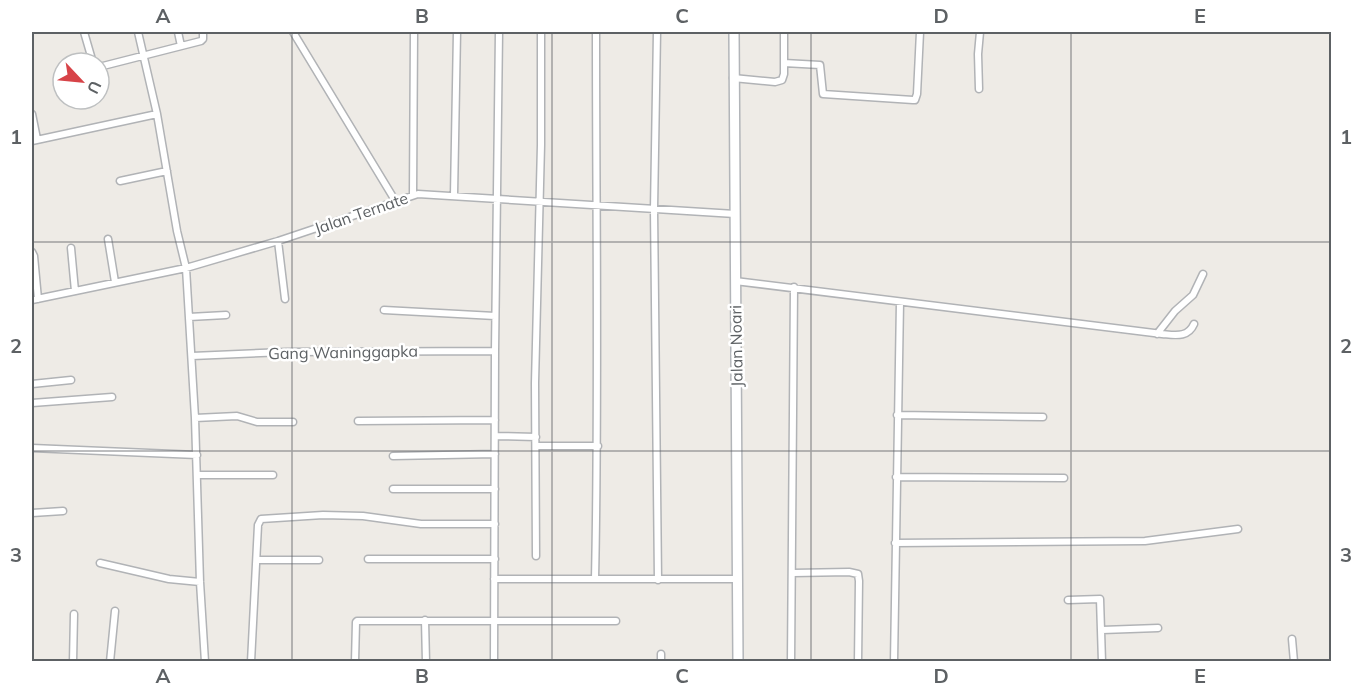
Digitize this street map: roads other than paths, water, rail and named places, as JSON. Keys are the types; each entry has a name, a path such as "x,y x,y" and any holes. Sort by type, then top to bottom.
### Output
{"street":[{"path":"84,32 90,51"},
{"path":"138,32 158,114 177,231 186,268 205,662"},
{"path":"178,32 181,46"},
{"path":"111,64 202,40 203,32"},
{"path":"293,32 396,202"},
{"path":"413,195 414,32"},
{"path":"454,195 457,32"},
{"path":"494,662 499,32"},
{"path":"536,556 535,326 540,202 541,32"},
{"path":"596,32 595,206 598,446 596,579"},
{"path":"657,32 654,209 658,580"},
{"name":"Jalan Noari","path":"734,32 738,662"},
{"path":"733,78 780,81 784,74 784,32"},
{"path":"784,63 820,65 823,94 913,100 917,97 920,32"},
{"path":"979,89 980,32"},
{"path":"32,114 34,140 158,114"},
{"path":"120,181 167,171"},
{"name":"Jalan Ternate","path":"35,299 186,268 278,241 413,195 454,195 735,214"},
{"path":"108,239 115,282"},
{"path":"278,241 285,298"},
{"path":"71,248 75,291"},
{"path":"32,252 35,299"},
{"path":"1156,333 1174,311 1193,295 1203,274"},
{"path":"735,281 1156,333 1182,335 1189,333 1194,324"},
{"path":"791,662 794,287"},
{"path":"894,662 900,302"},
{"path":"384,310 495,316"},
{"path":"189,317 225,315"},
{"name":"Gang Waninggapka","path":"192,356 286,352 495,351"},
{"path":"32,384 71,380"},
{"path":"32,404 112,397"},
{"path":"897,415 1043,417"},
{"path":"195,418 237,416 257,422 293,422"},
{"path":"358,421 495,420"},
{"path":"495,436 536,437"},
{"path":"536,446 598,446"},
{"path":"32,448 196,455"},
{"path":"393,456 495,454"},
{"path":"197,475 273,475"},
{"path":"896,477 1064,478"},
{"path":"393,489 495,489"},
{"path":"32,513 63,511"},
{"path":"251,662 258,525 261,519 323,515 363,516 421,524 495,524"},
{"path":"895,543 1145,541 1238,529"},
{"path":"368,559 495,559"},
{"path":"257,560 320,560"},
{"path":"100,564 169,579 200,582"},
{"path":"793,573 849,572 858,574 858,662"},
{"path":"494,579 738,579"},
{"path":"1068,600 1100,599 1102,662"},
{"path":"110,662 115,611"},
{"path":"73,662 74,614"},
{"path":"425,620 426,662"},
{"path":"355,662 356,621 616,621"},
{"path":"1102,630 1158,628"},
{"path":"1292,639 1294,662"},
{"path":"661,654 661,662"}]}
